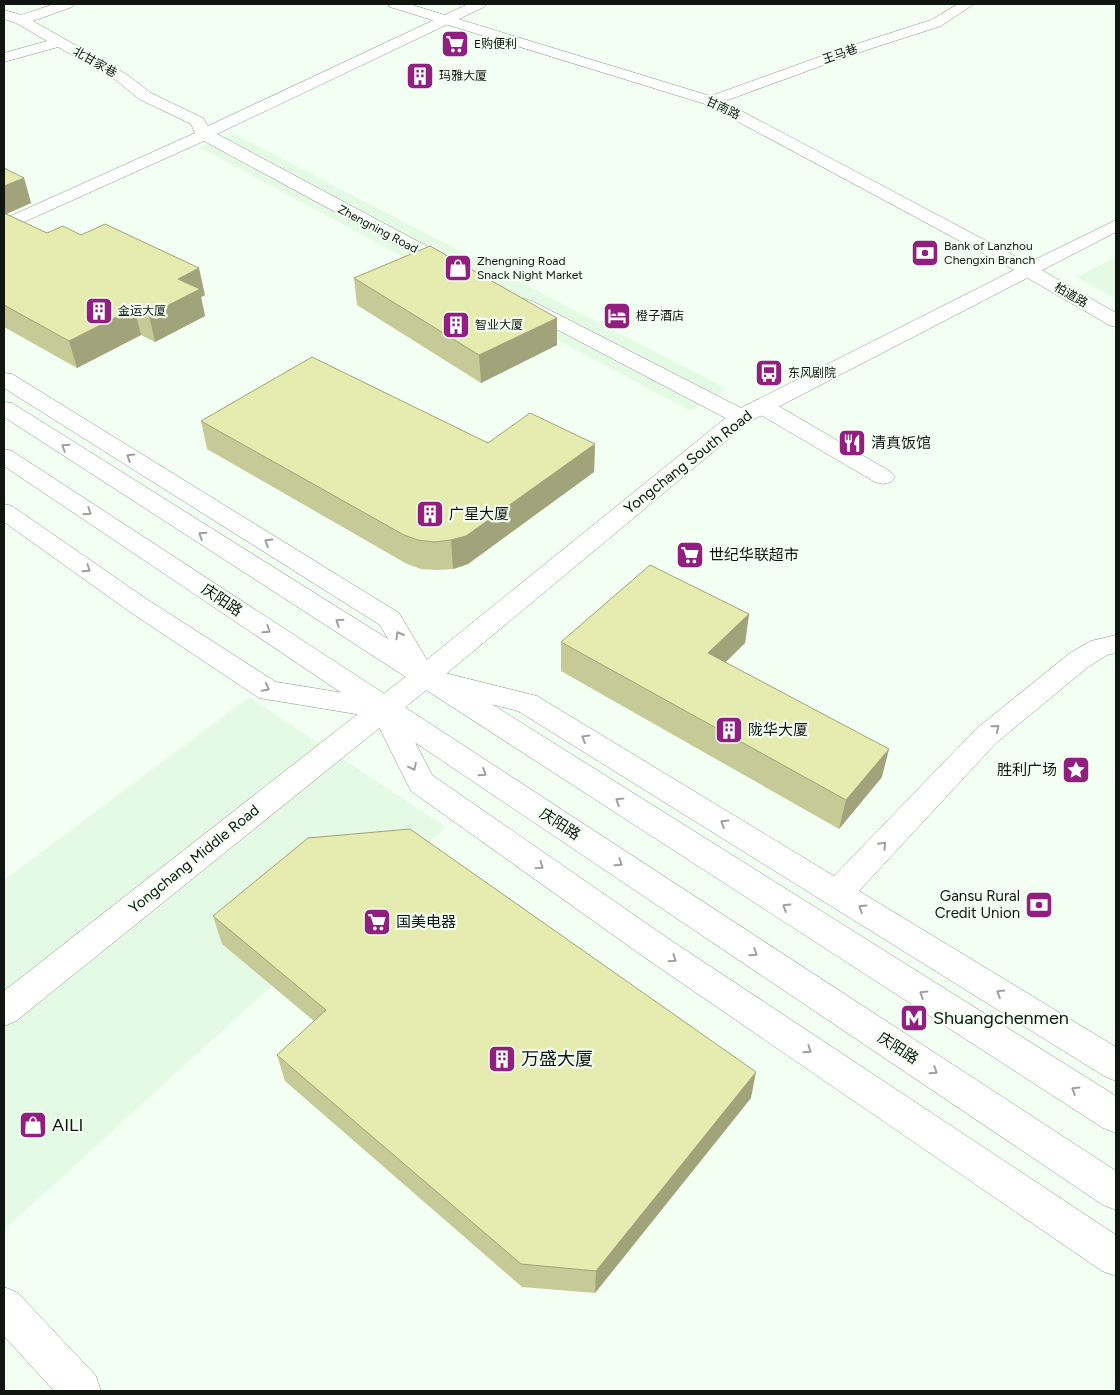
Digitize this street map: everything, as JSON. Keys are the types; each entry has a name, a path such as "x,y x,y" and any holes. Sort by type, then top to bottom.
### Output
{"street":[{"path":"21,20 67,4"},
{"name":"甘南路","path":"395,4 711,101 1026,269"},
{"path":"4,226 479,4"},
{"name":"王马巷","path":"711,101 848,51 936,23 967,4"},
{"name":"北甘家巷","path":"4,14 21,20 121,77 145,96 198,121 204,134"},
{"path":"4,58 60,42"},
{"name":"Zhengning Road","path":"204,134 468,276"},
{"name":"Yongchang South Road","path":"384,708 741,417 1026,269 1116,225"},
{"name":"柏道路","path":"1026,269 1116,321"},
{"path":"512,298 741,417"},
{"path":"4,379 390,619 424,677 527,703 1116,1065"},
{"path":"762,406 883,477"},
{"path":"4,408 1116,1116"},
{"name":"庆阳路","path":"4,456 1116,1192"},
{"path":"4,511 139,606 269,692 384,708 421,783 655,947 1116,1257"},
{"path":"837,893 986,736 1080,660 1100,647 1116,644"},
{"name":"Yongchang Middle Road","path":"4,1010 384,708"},
{"path":"4,1307 81,1391"}],"shaded area":[{"name":"Zhengning Road Snack Night Market","path":"234,134 727,389 690,411 199,147"},
{"path":"1116,257 1116,299 1077,277"},
{"path":"249,697 446,827 4,1230 4,880"}],"building":[{"path":"4,168 24,178 4,186"},
{"name":"金运大厦","path":"4,213 47,233 63,226 81,235 105,224 199,268 178,279 200,289 149,315 134,308 69,341 4,305"},
{"path":"430,246 557,318 479,355 354,278"},
{"name":"广星大厦","path":"312,357 488,443 530,413 595,444 466,536 434,542 418,540 404,535 201,421"},
{"name":"陇华大厦","path":"650,565 749,614 708,653 889,749 846,800 561,642"},
{"name":"万盛大厦","path":"410,829 756,1072 596,1271 521,1264 277,1055 326,1010 213,916 308,838"}],"place":[{"name":"E购便利","path":"455,44"},
{"name":"玛雅大厦","path":"420,76"},
{"name":"Bank of Lanzhou Chengxin Branch","path":"925,253"},
{"name":"Zhengning Road Snack Night Market","path":"458,268"},
{"name":"金运大厦","path":"99,311"},
{"name":"橙子酒店","path":"617,316"},
{"name":"智业大厦","path":"456,325"},
{"name":"东风剧院","path":"769,373"},
{"name":"清真饭馆","path":"852,443"},
{"name":"广星大厦","path":"430,514"},
{"name":"世纪华联超市","path":"690,555"},
{"name":"陇华大厦","path":"729,730"},
{"name":"胜利广场","path":"1076,770"},
{"name":"Gansu Rural Credit Union","path":"1039,905"},
{"name":"国美电器","path":"377,922"},
{"name":"Shuangchenmen","path":"914,1018"},
{"name":"万盛大厦","path":"502,1059"},
{"name":"AILI","path":"33,1125"}]}
